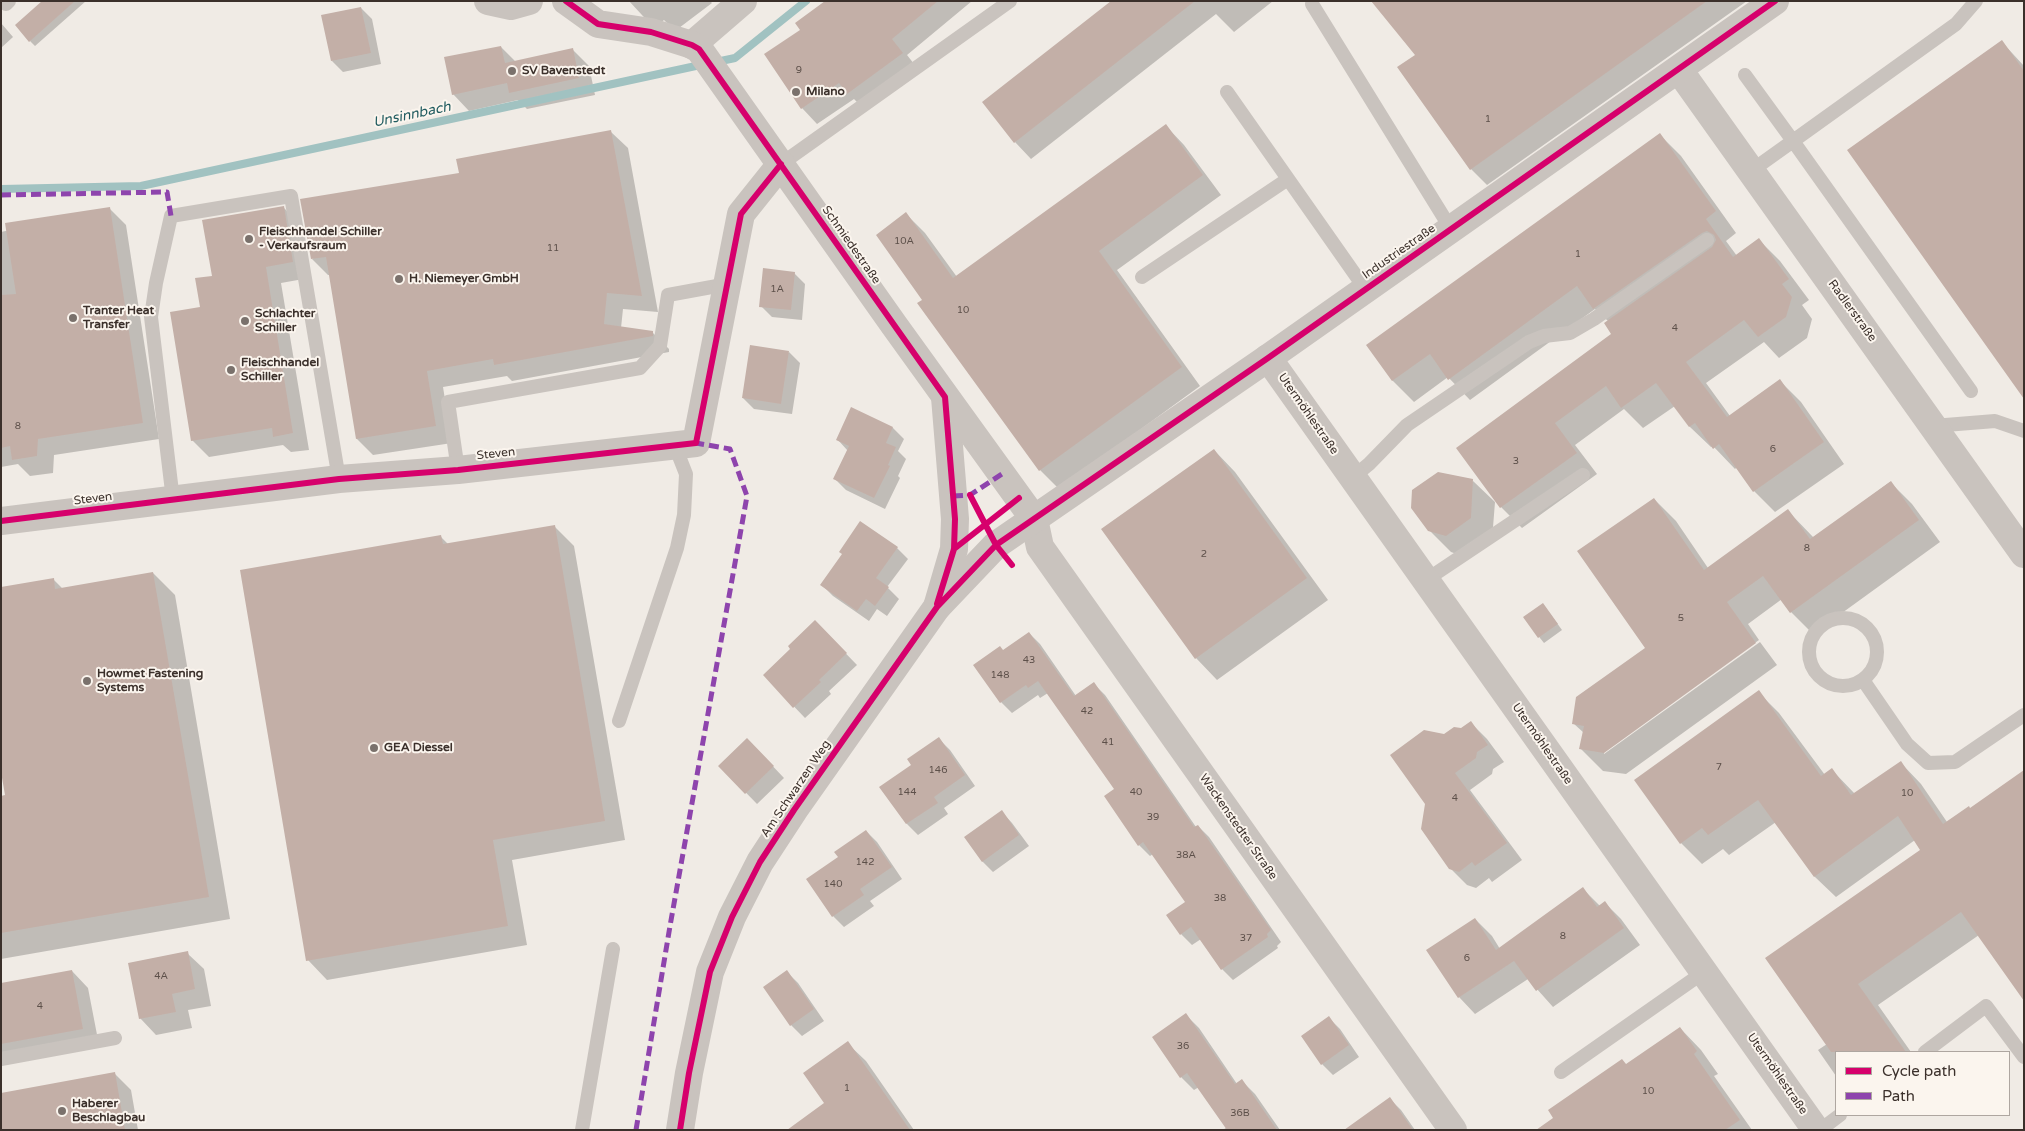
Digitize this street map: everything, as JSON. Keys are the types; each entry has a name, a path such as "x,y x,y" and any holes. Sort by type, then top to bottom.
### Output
{"street":[{"path":"488,1 511,6 529,1"},
{"path":"566,1 598,24 651,32 696,47 743,1"},
{"name":"Industriestraße","path":"1034,519 1366,290 1775,1"},
{"name":"Schmiedestraße","path":"696,47 716,72 945,397 1034,519"},
{"name":"Radlerstraße","path":"1678,70 2024,554"},
{"name":"Steven","path":"1,521 339,479 458,470 696,444 741,214 781,164"},
{"name":"Utermöhlestraße","path":"1268,358 1816,1130"},
{"path":"936,607 954,549 955,519 945,397"},
{"name":"Am Schwarzen Weg","path":"680,1130 689,1073 710,972 732,917 760,862 794,810 936,607 996,545 1034,519"},
{"name":"Wackenstedter Straße","path":"1034,519 1040,547 1453,1130"}],"lane":[{"path":"781,164 1010,1"},
{"path":"1751,171 1956,24 1976,1"},
{"path":"1312,4 1451,229"},
{"path":"1745,75 1971,391"},
{"path":"1227,92 1366,290"},
{"path":"1142,278 1288,179"},
{"path":"172,500 151,317 156,283 171,216 291,196 339,479"},
{"path":"1353,477 1369,464 1406,424 1529,342 1544,336 1570,333 1594,319 1707,240"},
{"path":"458,470 448,402 640,368 660,346 668,294 728,284"},
{"path":"1934,426 1995,421 2024,432"},
{"path":"619,721 677,548 684,515 686,474 675,446"},
{"path":"1426,580 1583,475"},
{"path":"1836,618 1849,618 1862,623 1871,632 1877,644 1877,658 1872,670 1863,680 1850,685 1837,686 1825,681 1815,671 1810,659 1809,646 1814,633 1824,624 1836,618"},
{"path":"1863,680 1907,744 1928,763 1956,762 2024,715"},
{"path":"582,1130 613,949"},
{"path":"1561,1072 1704,972"},
{"path":"1926,1051 1986,1006 2024,1057"},
{"path":"1,1059 115,1038"},
{"path":"1820,1130 1839,1116"}],"building":[{"path":"42,1 75,1 29,42 15,25"},
{"path":"825,1 938,1 892,39 903,53 847,94 839,83 801,109 764,54 800,30 795,23"},
{"path":"1111,1 1195,1 1014,143 982,102"},
{"path":"1371,1 1707,1 1470,170 1397,67 1415,55"},
{"path":"361,7 371,53 331,61 321,15"},
{"path":"2002,40 2024,71 2024,399 1847,150"},
{"name":"SV Bavenstedt","path":"501,46 505,63 573,48 579,78 509,93 507,83 452,95 444,57"},
{"path":"1166,124 1203,175 1099,251 1182,367 1039,471 917,303 922,300 876,235 906,212 953,278"},
{"path":"611,130 642,296 607,293 604,324 653,331 653,336 494,365 493,359 427,371 436,426 356,439 326,257 311,259 300,199 459,173 456,159"},
{"path":"1660,133 1716,211 1706,219 1733,257 1759,238 1789,279 1782,284 1792,297 1786,317 1758,337 1744,320 1686,362 1727,417 1780,379 1824,442 1753,492 1719,444 1713,449 1695,423 1689,427 1656,383 1621,408 1606,386 1555,423 1577,453 1500,508 1456,448 1611,334 1604,323 1712,247 1716,240 1714,235 1707,231 1702,233 1593,309 1577,286 1448,380 1430,354 1392,381 1366,345"},
{"name":"Fleischhandel Schiller","path":"284,206 293,262 266,267 293,433 273,437 272,428 191,441 170,312 200,307 195,278 212,276 202,220"},
{"name":"Tranter Heat Transfer","path":"110,207 143,423 38,439 37,456 12,460 10,446 1,448 1,295 16,294 5,223"},
{"path":"763,268 795,272 791,310 759,307"},
{"path":"750,345 789,351 781,404 742,398"},
{"path":"851,407 893,427 886,443 896,447 888,465 890,466 874,498 833,479 849,446 836,440"},
{"path":"1214,449 1307,578 1195,659 1101,529"},
{"path":"1438,472 1473,479 1471,518 1446,536 1428,531 1411,508 1412,490"},
{"path":"1891,481 1919,520 1790,613 1763,576 1727,602 1756,643 1604,753 1579,749 1584,726 1572,724 1576,697 1645,648 1577,551 1654,498 1704,570 1788,509 1810,539"},
{"path":"860,521 898,547 876,578 889,587 875,606 866,599 857,611 820,585 842,554 839,552"},
{"name":"GEA Diessel","path":"555,525 605,821 493,840 508,926 306,961 240,570 441,535 443,544"},
{"name":"Howmet Fastening Systems","path":"153,572 209,897 1,933 1,796 5,795 1,772 1,587 54,578 55,589"},
{"path":"1543,603 1558,624 1538,638 1523,617"},
{"path":"815,620 847,653 819,680 821,682 793,708 763,675 790,649 788,646"},
{"path":"1029,632 1074,696 1094,682 1194,827 1198,825 1271,930 1267,934 1268,937 1221,970 1191,927 1180,935 1166,915 1185,902 1143,842 1138,846 1104,796 1114,789 1038,681 1028,688 1026,685 1000,703 973,665 1000,646 1003,650"},
{"path":"1759,690 1821,776 1832,768 1851,795 1901,761 1943,824 1969,806 1970,808 2024,770 2024,1001 1961,912 1858,984 1905,1051 1831,1052 1765,958 1920,850 1898,816 1814,877 1758,800 1708,835 1702,828 1680,844 1634,780"},
{"path":"1471,721 1488,745 1477,752 1476,758 1455,773 1507,843 1475,866 1472,862 1459,872 1449,869 1421,829 1425,804 1390,755 1424,730 1444,734 1454,727 1461,728"},
{"path":"939,737 965,775 934,797 938,803 906,824 879,787 911,765 907,759"},
{"path":"747,738 774,766 745,794 718,766"},
{"path":"1002,810 1019,835 982,862 964,837"},
{"path":"866,830 892,867 860,889 864,895 832,917 806,879 838,857 834,852"},
{"path":"1583,887 1597,907 1605,901 1624,928 1536,991 1514,961 1458,998 1426,950 1475,918 1496,950"},
{"path":"188,951 195,989 172,994 176,1012 139,1019 128,963"},
{"path":"72,970 83,1029 1,1044 1,983"},
{"path":"787,970 814,1009 790,1026 763,987"},
{"path":"1186,1013 1235,1084 1242,1079 1277,1130 1227,1130 1187,1073 1180,1078 1152,1037"},
{"path":"1329,1016 1349,1045 1321,1065 1301,1036"},
{"path":"1680,1027 1697,1051 1694,1054 1740,1120 1725,1130 1536,1130 1553,1118 1548,1110 1622,1059 1626,1064"},
{"path":"848,1041 910,1130 787,1130 824,1103 803,1073"},
{"name":"Haberer Beschlagbau","path":"115,1072 125,1130 1,1130 1,1093"},
{"path":"1390,1097 1413,1130 1344,1130"}],"waterway":[{"name":"Unsinnbach","path":"716,62 735,58 806,1"},
{"name":"Unsinnbach","path":"1,189 141,186 705,64"}],"marked path":[{"path":"1,195 167,192 171,216"},
{"path":"636,1130 670,926 747,496 730,449 696,443"},
{"path":"953,496 970,495 1002,474"}],"cycle path":[{"path":"566,1 598,24 651,32 699,49 945,397 955,519 954,549 937,604"},
{"path":"680,1130 689,1073 710,972 732,917 760,862 794,810 937,607 996,545 1268,358 1775,1"},
{"path":"1,521 339,479 458,470 696,443 741,214 781,164"},
{"path":"970,495 996,545 1012,565"},
{"path":"954,549 1019,498"}],"place":[{"name":"SV Bavenstedt","path":"512,71"},
{"name":"Milano","path":"796,92"},
{"name":"Fleischhandel Schiller - Verkaufsraum","path":"249,239"},
{"name":"H. Niemeyer GmbH","path":"399,279"},
{"name":"Tranter Heat Transfer","path":"73,318"},
{"name":"Schlachter Schiller","path":"245,321"},
{"name":"Fleischhandel Schiller","path":"231,370"},
{"name":"Howmet Fastening Systems","path":"87,681"},
{"name":"GEA Diessel","path":"374,748"},
{"name":"Haberer Beschlagbau","path":"62,1111"}]}
